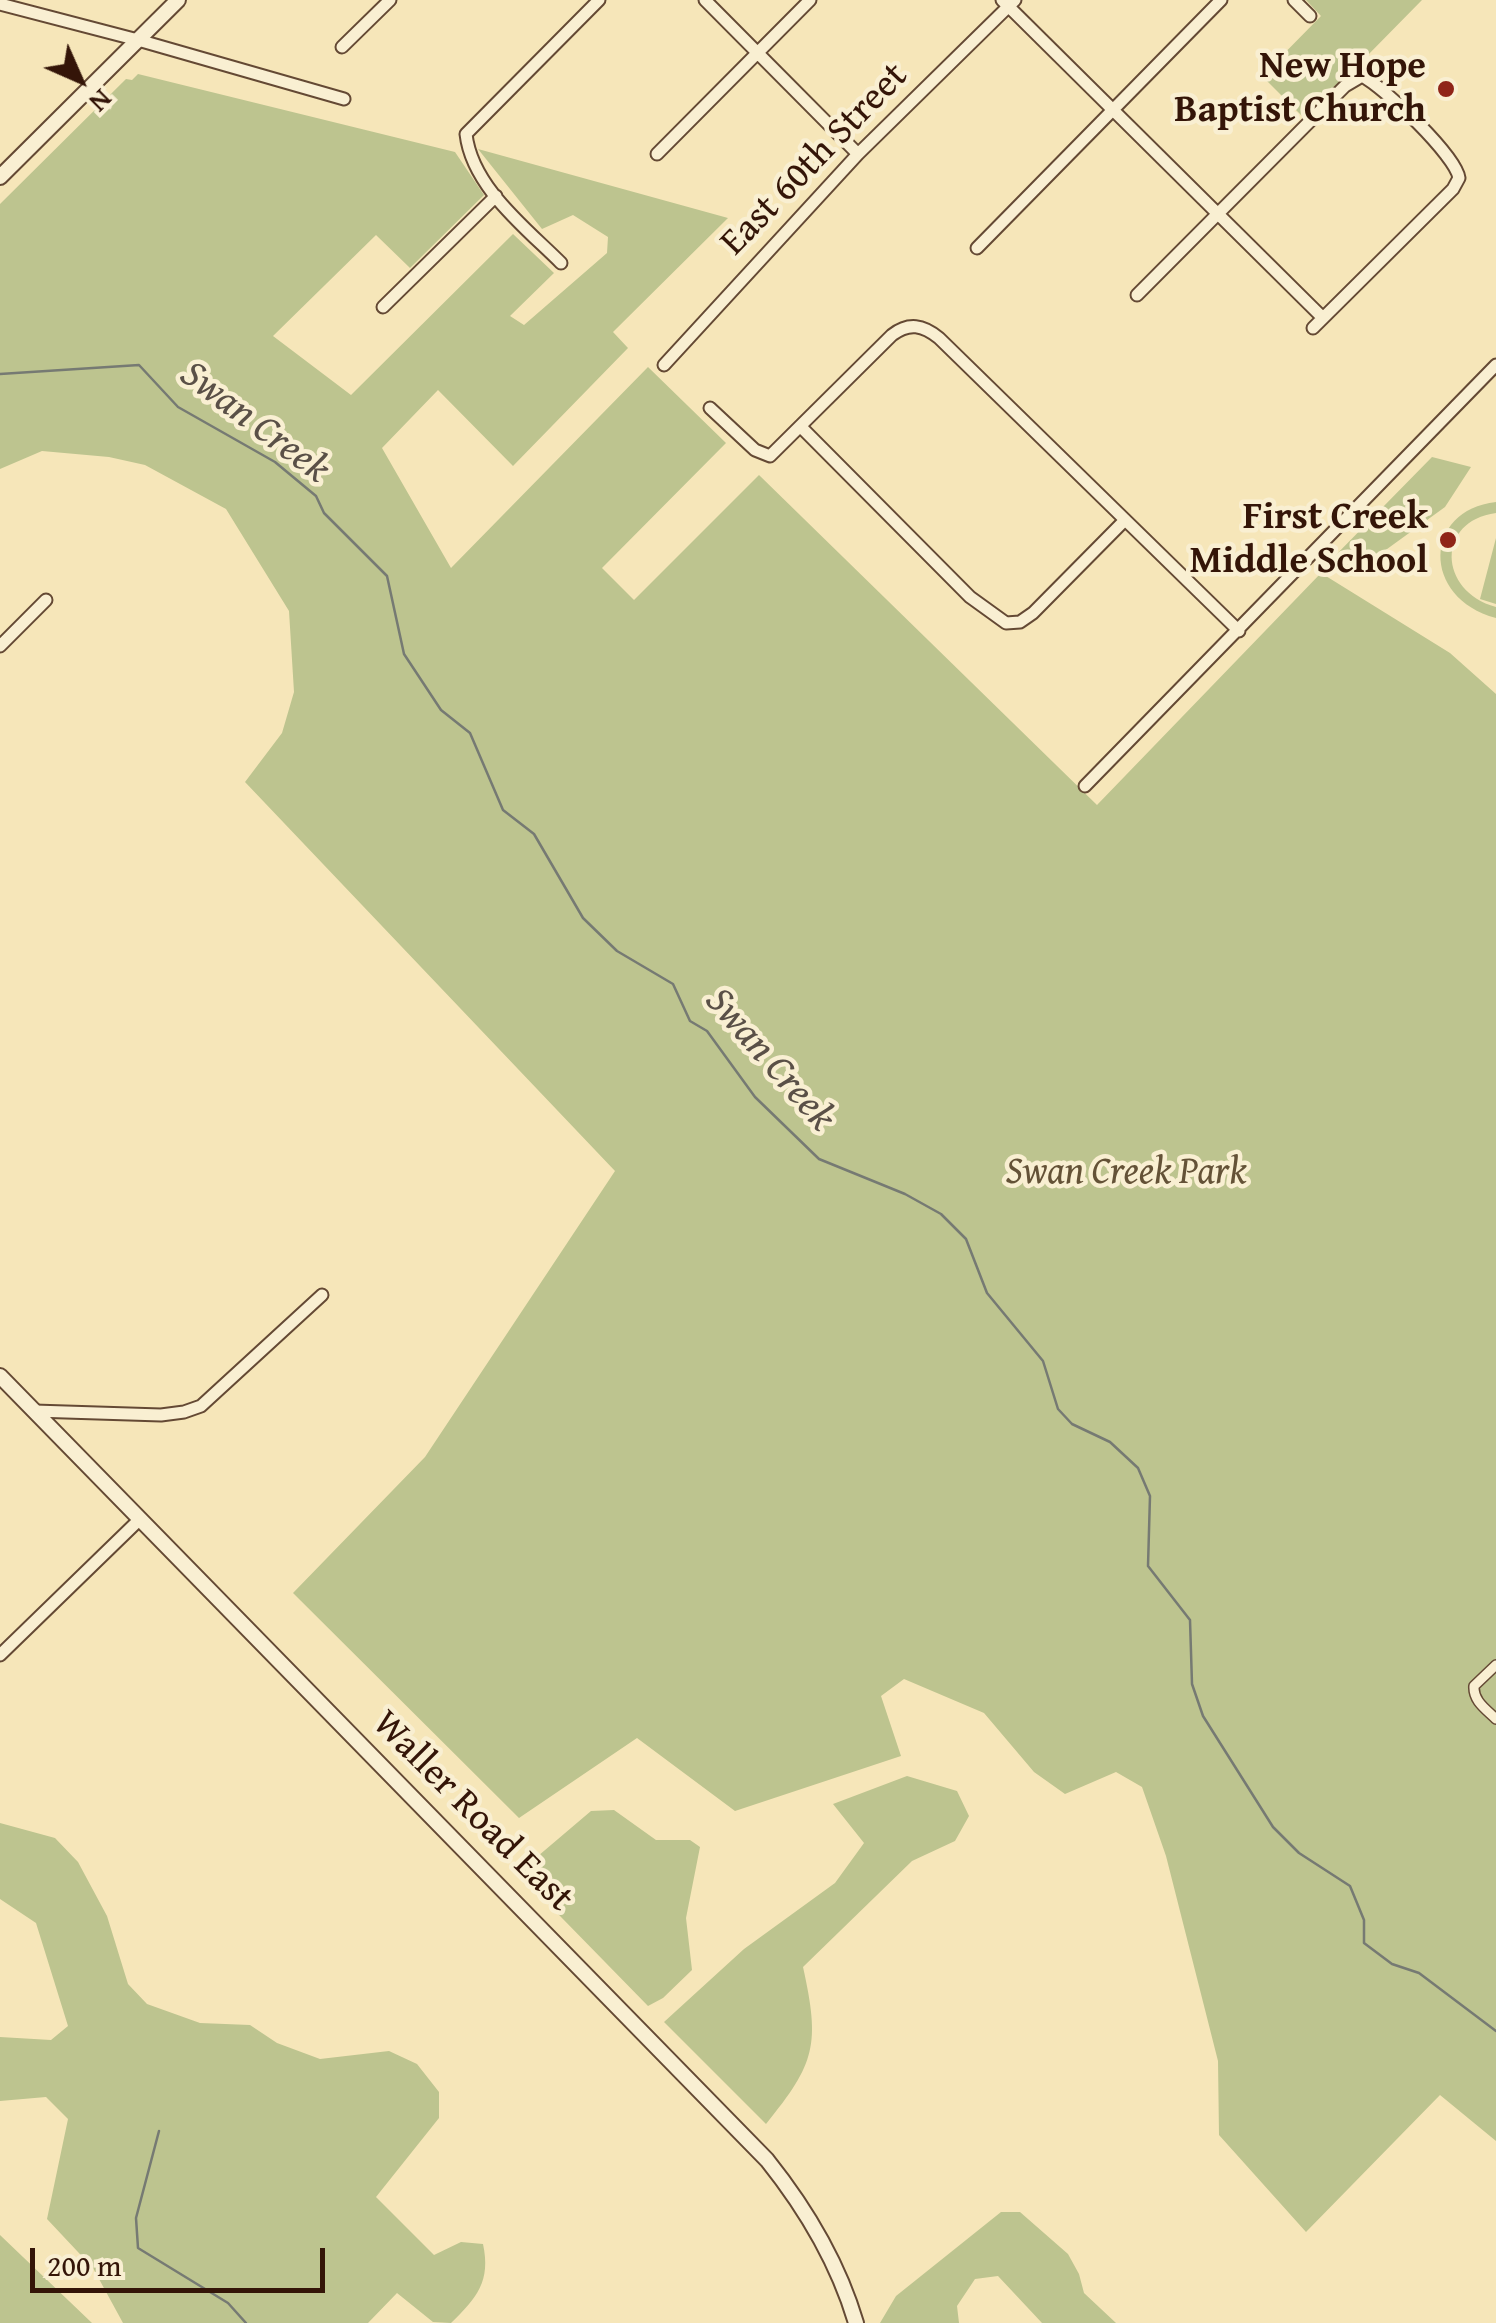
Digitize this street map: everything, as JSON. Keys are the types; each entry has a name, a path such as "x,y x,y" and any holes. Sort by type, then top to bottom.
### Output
{"street":[{"path":"0,177 178,0"},
{"path":"342,47 390,0"},
{"path":"562,263 476,170 466,134 599,0"},
{"path":"705,0 858,154"},
{"path":"658,154 810,0"},
{"path":"977,248 1221,0"},
{"path":"1294,0 1310,16"},
{"path":"1008,2 1323,318"},
{"name":"East 60th Street","path":"664,366 858,154 1008,2"},
{"path":"0,4 344,99"},
{"path":"1137,294 1345,86 1362,76 1384,92 1444,152 1459,174 1454,189 1312,328"},
{"path":"383,307 496,196"},
{"path":"710,408 762,456 773,456 892,335 904,327 915,326 936,335 1239,630"},
{"path":"1085,786 1496,366"},
{"path":"801,428 978,604 1006,623 1020,622 1034,613 1126,520"},
{"path":"0,646 46,600"},
{"path":"34,1411 162,1415 201,1406 322,1295"},
{"name":"Waller Road East","path":"0,1376 767,2160 828,2249 856,2323"},
{"path":"0,1655 139,1520"},
{"path":"1496,1665 1474,1686 1474,1693 1496,1719"}],"green space":[{"path":"1306,0 1422,0 1305,119 1262,76 1321,16"},
{"name":"Swan Creek Park","path":"138,74 455,152 484,195 410,268 376,235 273,336 351,395 513,234 554,273 510,316 524,325 607,253 608,237 573,215 542,229 478,149 728,218 613,332 628,348 513,466 438,390 382,448 451,568 648,367 726,443 602,568 634,600 759,475 1097,805 1321,573 1450,653 1496,694 1496,2141 1440,2095 1306,2232 1219,2135 1218,2061 1166,1856 1142,1787 1116,1772 1065,1794 1034,1772 984,1713 904,1679 881,1696 901,1756 735,1811 637,1738 519,1818 293,1593 425,1457 615,1171 245,782 282,733 294,692 289,611 226,509 145,465 109,457 42,451 0,469 0,204 126,79 132,80"},
{"path":"1432,457 1471,467 1445,507 1354,573 1329,562"},
{"path":"1496,502 1496,513 1476,519 1463,529 1454,542 1452,557 1463,587 1477,599 1496,607 1496,618 1471,608 1454,593 1440,556 1444,537 1455,521 1472,508"},
{"path":"1496,538 1496,604 1480,599"},
{"path":"907,1776 957,1791 969,1816 955,1841 912,1861 803,1967 811,2015 810,2052 795,2085 766,2124 664,2022 744,1949 835,1883 864,1843 833,1804"},
{"path":"614,1810 656,1840 690,1840 700,1847 686,1918 692,1970 663,1998 648,2006 518,1873 591,1811"},
{"path":"0,1823 55,1838 78,1862 107,1916 128,1984 147,2004 200,2023 250,2025 277,2043 320,2059 389,2051 417,2064 439,2092 439,2118 376,2197 434,2255 461,2242 483,2244 485,2268 480,2288 451,2323 433,2322 397,2293 368,2323 123,2323 93,2268 47,2219 68,2119 46,2097 0,2101 0,2037 51,2040 68,2026 36,1923 0,1899"},
{"path":"1001,2212 1020,2212 1068,2254 1084,2293 1116,2323 1042,2323 998,2276 975,2279 957,2306 959,2323 880,2323 896,2296"},
{"path":"0,2235 92,2323 0,2323"}],"waterway":[{"name":"Swan Creek","path":"0,374 139,365 178,407 275,462 316,496 324,513 387,576 404,654 441,710 470,733 503,810 534,834 583,918 617,951 673,984 690,1021 707,1031 755,1097 819,1159 905,1194 941,1214 966,1239 987,1293 1043,1361 1058,1409 1072,1424 1110,1442 1138,1468 1150,1496 1148,1566 1190,1620 1192,1684 1203,1716 1273,1827 1299,1853 1350,1886 1364,1920 1364,1943 1392,1964 1419,1973 1496,2031"},
{"path":"159,2131 136,2218 138,2248 228,2303 246,2323"}],"place":[{"name":"New Hope Baptist Church","path":"1446,89"},
{"name":"First Creek Middle School","path":"1448,540"}]}
